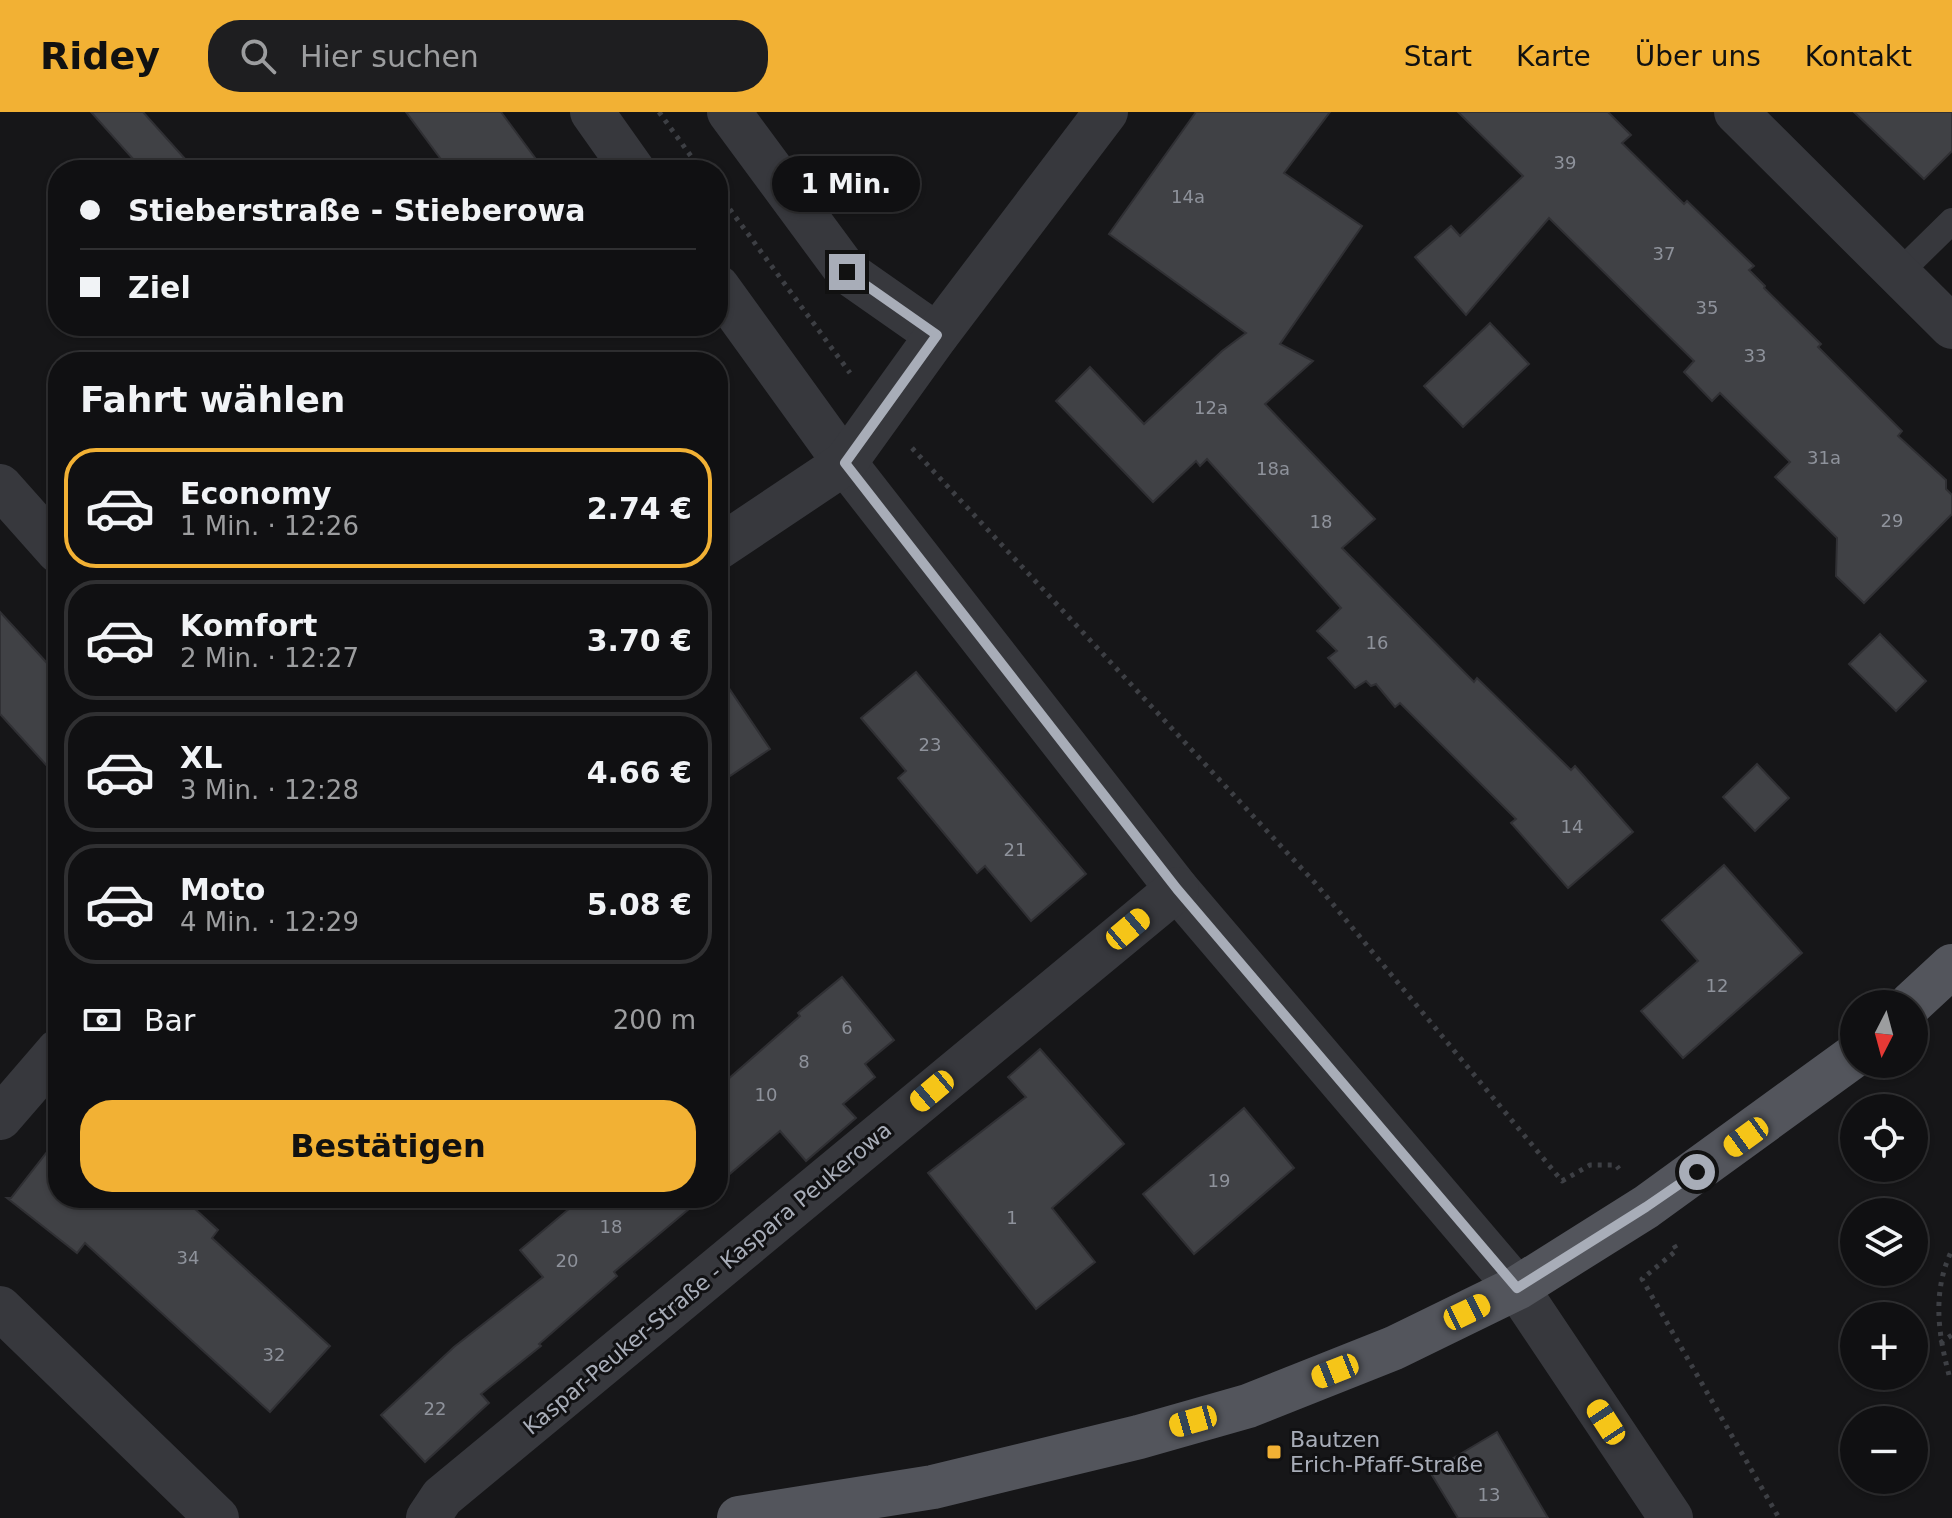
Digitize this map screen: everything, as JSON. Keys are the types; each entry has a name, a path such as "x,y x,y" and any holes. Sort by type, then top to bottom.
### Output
{"main road":[{"path":"1926,990 1952,966"},
{"path":"739,1518 933,1487 1139,1437 1248,1406 1394,1348 1517,1288 1646,1207 1840,1066"}],"street":[{"path":"592,112 626,160"},
{"path":"729,112 847,272 937,335"},
{"path":"728,541 845,463 937,335 1106,112"},
{"path":"1736,112 1952,327"},
{"path":"728,301 845,463 1177,889 1517,1288 1671,1518"},
{"path":"0,486 48,540"},
{"name":"Kaspar-Peuker-Straße - Kaspara Peukerowa","path":"428,1518 442,1497 1177,889"},
{"path":"0,1118 48,1063"},
{"path":"0,1308 217,1518"}],"lane":[{"path":"1898,274 1952,221"}],"path":[{"path":"659,112 694,160"},
{"path":"728,207 881,414 1317,885 1562,1181 1590,1165 1616,1165 1677,1250 1642,1279 1779,1518"},
{"path":"1949,1375 1940,1343 1937,1315 1944,1266 1952,1250"},
{"path":"1940,1343 1952,1335"}],"building":[{"path":"91,112 143,112 186,160 134,160"},
{"path":"406,112 501,112 537,160 442,160"},
{"path":"1196,112 1330,112 1284,173 1362,226 1280,344 1313,361 1265,404 1375,519 1342,548 1474,682 1477,678 1571,770 1575,766 1633,832 1568,888 1511,823 1516,819 1400,703 1395,707 1376,684 1371,686 1366,681 1355,688 1328,658 1337,651 1317,631 1341,608 1207,459 1200,466 1196,461 1153,502 1056,401 1090,367 1144,424 1222,351 1246,333 1109,234"},
{"path":"1458,112 1608,112 1631,135 1622,143 1754,266 1749,270 1764,288 1902,431 1898,436 1946,480 1946,489 1952,495 1952,514 1864,603 1836,576 1837,538 1775,477 1790,462 1720,393 1712,401 1684,372 1694,361 1549,218 1466,315 1415,257 1451,226 1460,236 1523,176"},
{"path":"1854,112 1952,112 1952,151 1924,179"},
{"path":"1490,323 1529,364 1463,427 1424,386"},
{"path":"0,612 48,664 48,767 0,714"},
{"path":"1880,634 1926,681 1896,711 1849,664"},
{"path":"916,672 1086,874 1031,921 985,866 977,873 898,778 906,771 861,718"},
{"path":"728,687 770,749 728,777"},
{"path":"1757,764 1789,798 1755,831 1723,797"},
{"path":"1724,865 1802,953 1683,1058 1641,1011 1698,961 1662,920"},
{"path":"842,977 894,1040 865,1064 875,1077 843,1104 856,1118 806,1161 780,1131 728,1175 728,1079 800,1016 798,1013"},
{"path":"1040,1049 1124,1144 1052,1208 1095,1262 1036,1309 928,1173 1026,1097 1008,1077"},
{"path":"1244,1108 1294,1168 1194,1254 1143,1194"},
{"path":"48,1151 48,1208 194,1208 218,1230 212,1238 330,1346 270,1412 85,1243 77,1253 7,1198 11,1198"},
{"path":"570,1208 690,1208 614,1272 617,1276 539,1344 541,1346 481,1394 489,1403 425,1462 381,1415 454,1347 543,1277 520,1250"},
{"path":"1497,1432 1548,1518 1458,1518 1430,1472"}],"place":[{"name":"Bautzen Erich-Pfaff-Straße","path":"1274,1452"}],"route":[{"path":"847,272 937,335 845,463 1177,889 1517,1288 1697,1172"}]}
